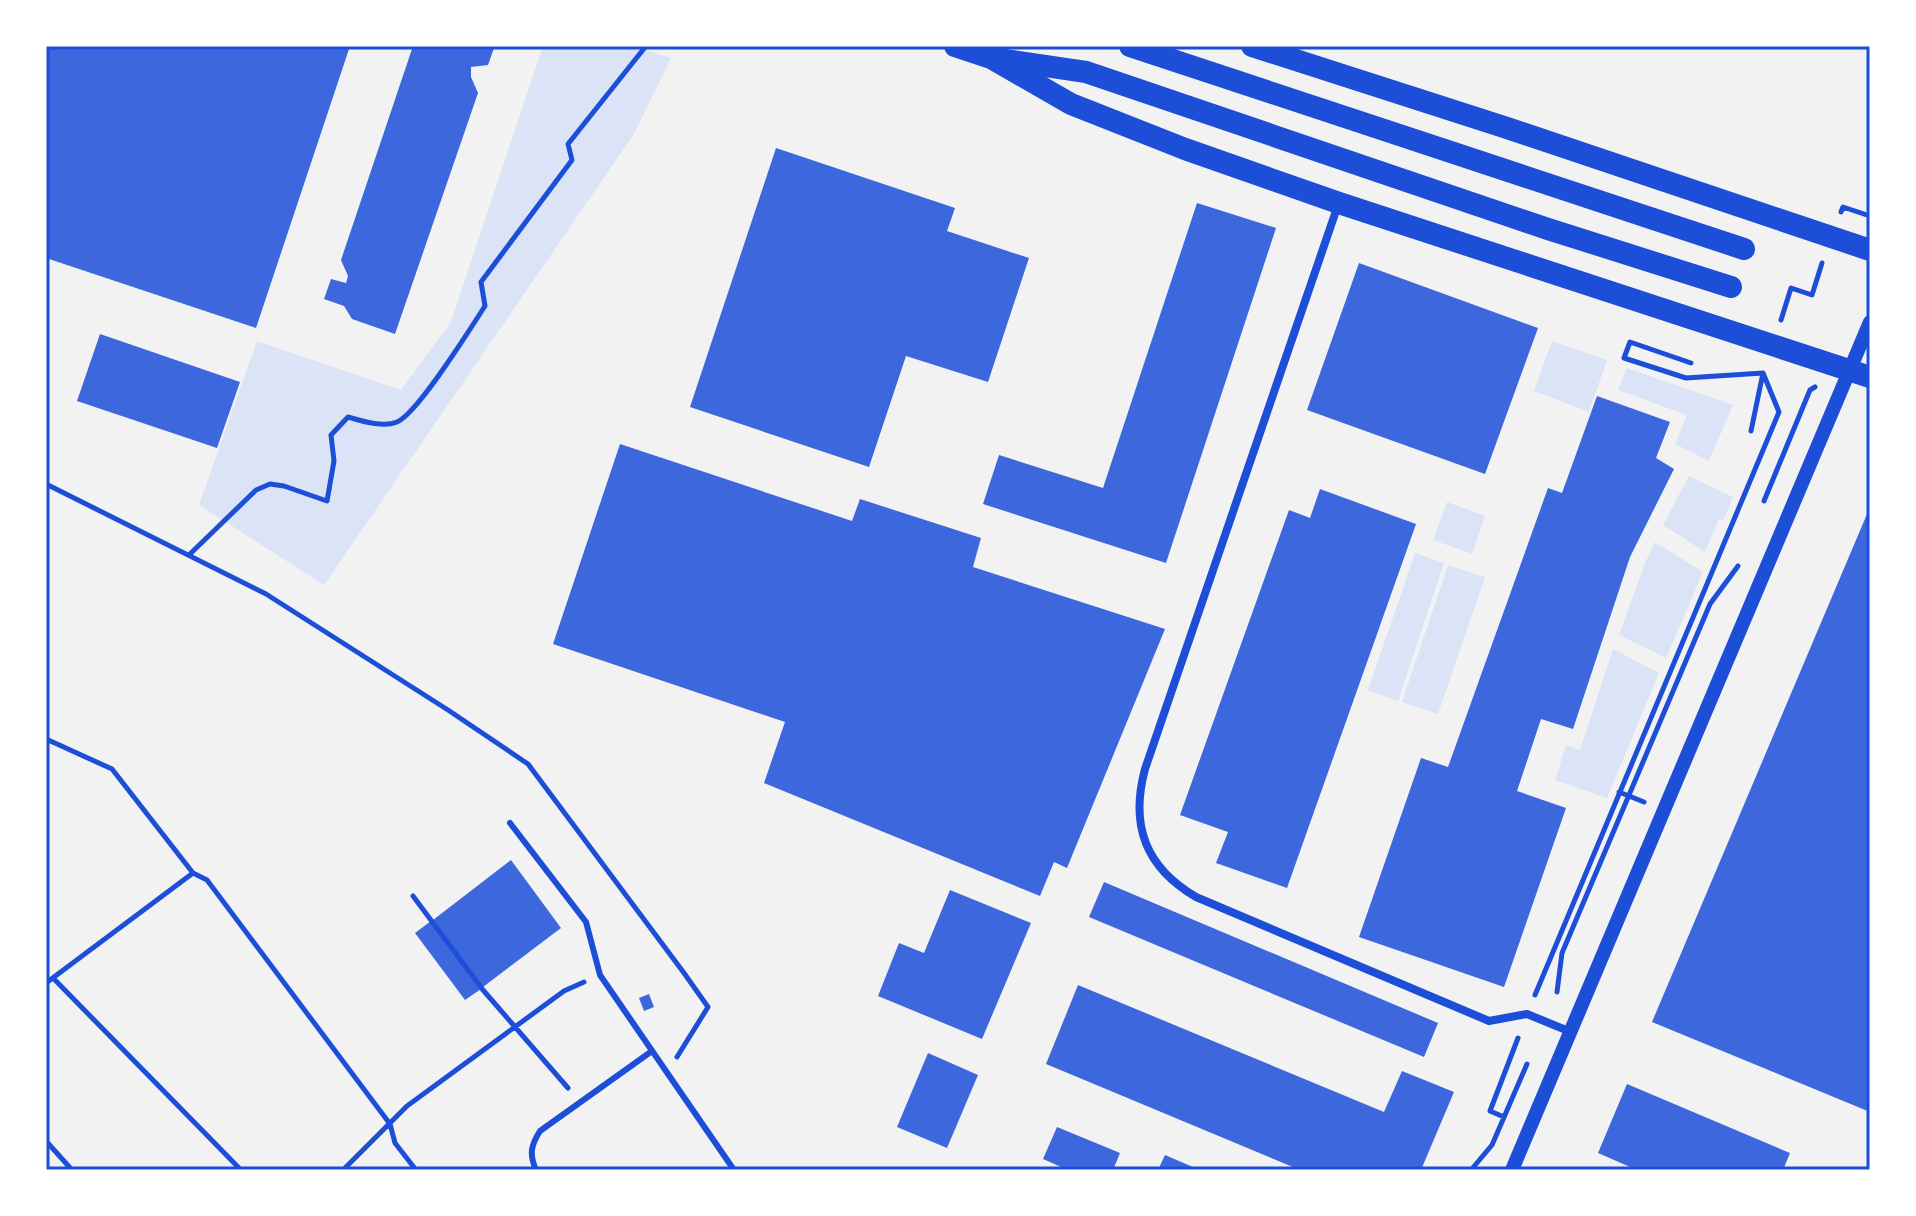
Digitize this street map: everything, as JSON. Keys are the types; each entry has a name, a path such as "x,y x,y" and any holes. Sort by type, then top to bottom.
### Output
{"highway":[{"path":"955,46 991,58 1086,72 1548,229 1731,287"},
{"path":"1130,46 1744,249"},
{"path":"1252,46 1870,250"},
{"path":"991,58 1071,104 1185,149 1339,203 1860,374"}],"street":[{"path":"1339,203 1145,769 1138,808 1140,826 1154,860 1165,875 1196,897 1489,1021 1527,1014 1571,1032"},
{"path":"1512,1170 1837,400 1860,374 1870,322"}],"lane":[{"path":"510,823 586,922 600,975 734,1170"},
{"path":"536,1170 530,1156 532,1143 540,1131 652,1051"}],"path":[{"path":"189,555 256,490 270,484 327,501 334,461 331,435 348,417 373,424 397,422 414,408 485,306 481,282 572,160 568,144 646,46"},
{"path":"1773,345 1791,288 1812,295 1843,207 1870,216"},
{"path":"1691,363 1630,342 1624,358 1686,378 1763,373 1775,377"},
{"path":"1530,1128 1490,1111 1527,1014 1779,412 1763,373"},
{"path":"1751,431 1763,373"},
{"path":"1762,507 1810,390 1860,374"},
{"path":"1798,386 1837,400"},
{"path":"46,484 266,594 528,764 708,1007 666,1074"},
{"path":"1471,1170 1492,1145 1545,1021 1558,990 1562,953 1710,604 1738,566"},
{"path":"46,739 112,769 193,873 207,880 390,1124 395,1143 416,1170"},
{"path":"46,983 193,873"},
{"path":"413,896 483,990 517,1026 565,1086 586,1100"},
{"path":"343,1170 407,1106 564,991 600,975"},
{"path":"53,978 241,1170"},
{"path":"46,1141 72,1170"}],"shaded area":[{"path":"543,46 634,46 671,58 634,134 324,585 199,505 257,341 401,390 451,322"},
{"path":"1552,341 1607,360 1589,412 1534,391"},
{"path":"1627,368 1733,405 1709,461 1675,444 1687,415 1618,390"},
{"path":"1689,476 1733,497 1723,521 1719,519 1705,552 1663,525"},
{"path":"1447,502 1485,516 1472,554 1433,540"},
{"path":"1655,542 1703,572 1666,658 1619,635"},
{"path":"1415,553 1444,563 1398,701 1368,690"},
{"path":"1448,565 1485,577 1438,714 1402,702"},
{"path":"1613,649 1659,673 1607,798 1555,780 1566,745 1580,750"}],"building":[{"path":"46,46 350,46 256,328 46,258"},
{"path":"413,46 494,48 488,65 471,67 471,77 478,93 395,334 352,319 344,306 324,299 331,279 346,283 348,276 341,260"},
{"path":"776,148 955,208 947,231 1029,258 988,382 906,356 869,467 690,407"},
{"path":"1197,203 1276,228 1166,563 983,504 999,455 1103,488"},
{"path":"1359,263 1538,328 1485,474 1307,410"},
{"path":"100,334 240,382 217,448 77,401"},
{"path":"1597,396 1670,422 1656,458 1674,469 1630,557 1573,729 1541,719 1517,791 1566,808 1504,987 1359,937 1421,758 1448,767 1548,488 1562,493"},
{"path":"620,444 852,521 860,499 981,538 973,567 1165,629 1067,868 1054,862 1040,896 764,783 785,722 553,644"},
{"path":"1320,489 1416,524 1287,888 1216,863 1228,832 1180,815 1289,510 1310,518"},
{"path":"1870,507 1870,1112 1652,1022"},
{"path":"511,860 561,928 483,987 433,920"},
{"path":"1104,882 1438,1023 1424,1057 1089,917"},
{"path":"950,890 1031,923 982,1039 878,996 899,943 924,953"},
{"path":"431,921 481,989 465,1000 415,933"},
{"path":"1078,985 1384,1112 1402,1071 1454,1092 1421,1170 1300,1170 1046,1064"},
{"path":"649,994 654,1007 644,1011 639,998"},
{"path":"928,1053 978,1075 947,1148 897,1127"},
{"path":"1627,1084 1790,1153 1783,1170 1637,1170 1598,1153"},
{"path":"1057,1127 1120,1153 1113,1170 1068,1170 1043,1159"},
{"path":"1165,1155 1200,1170 1158,1170"}]}
